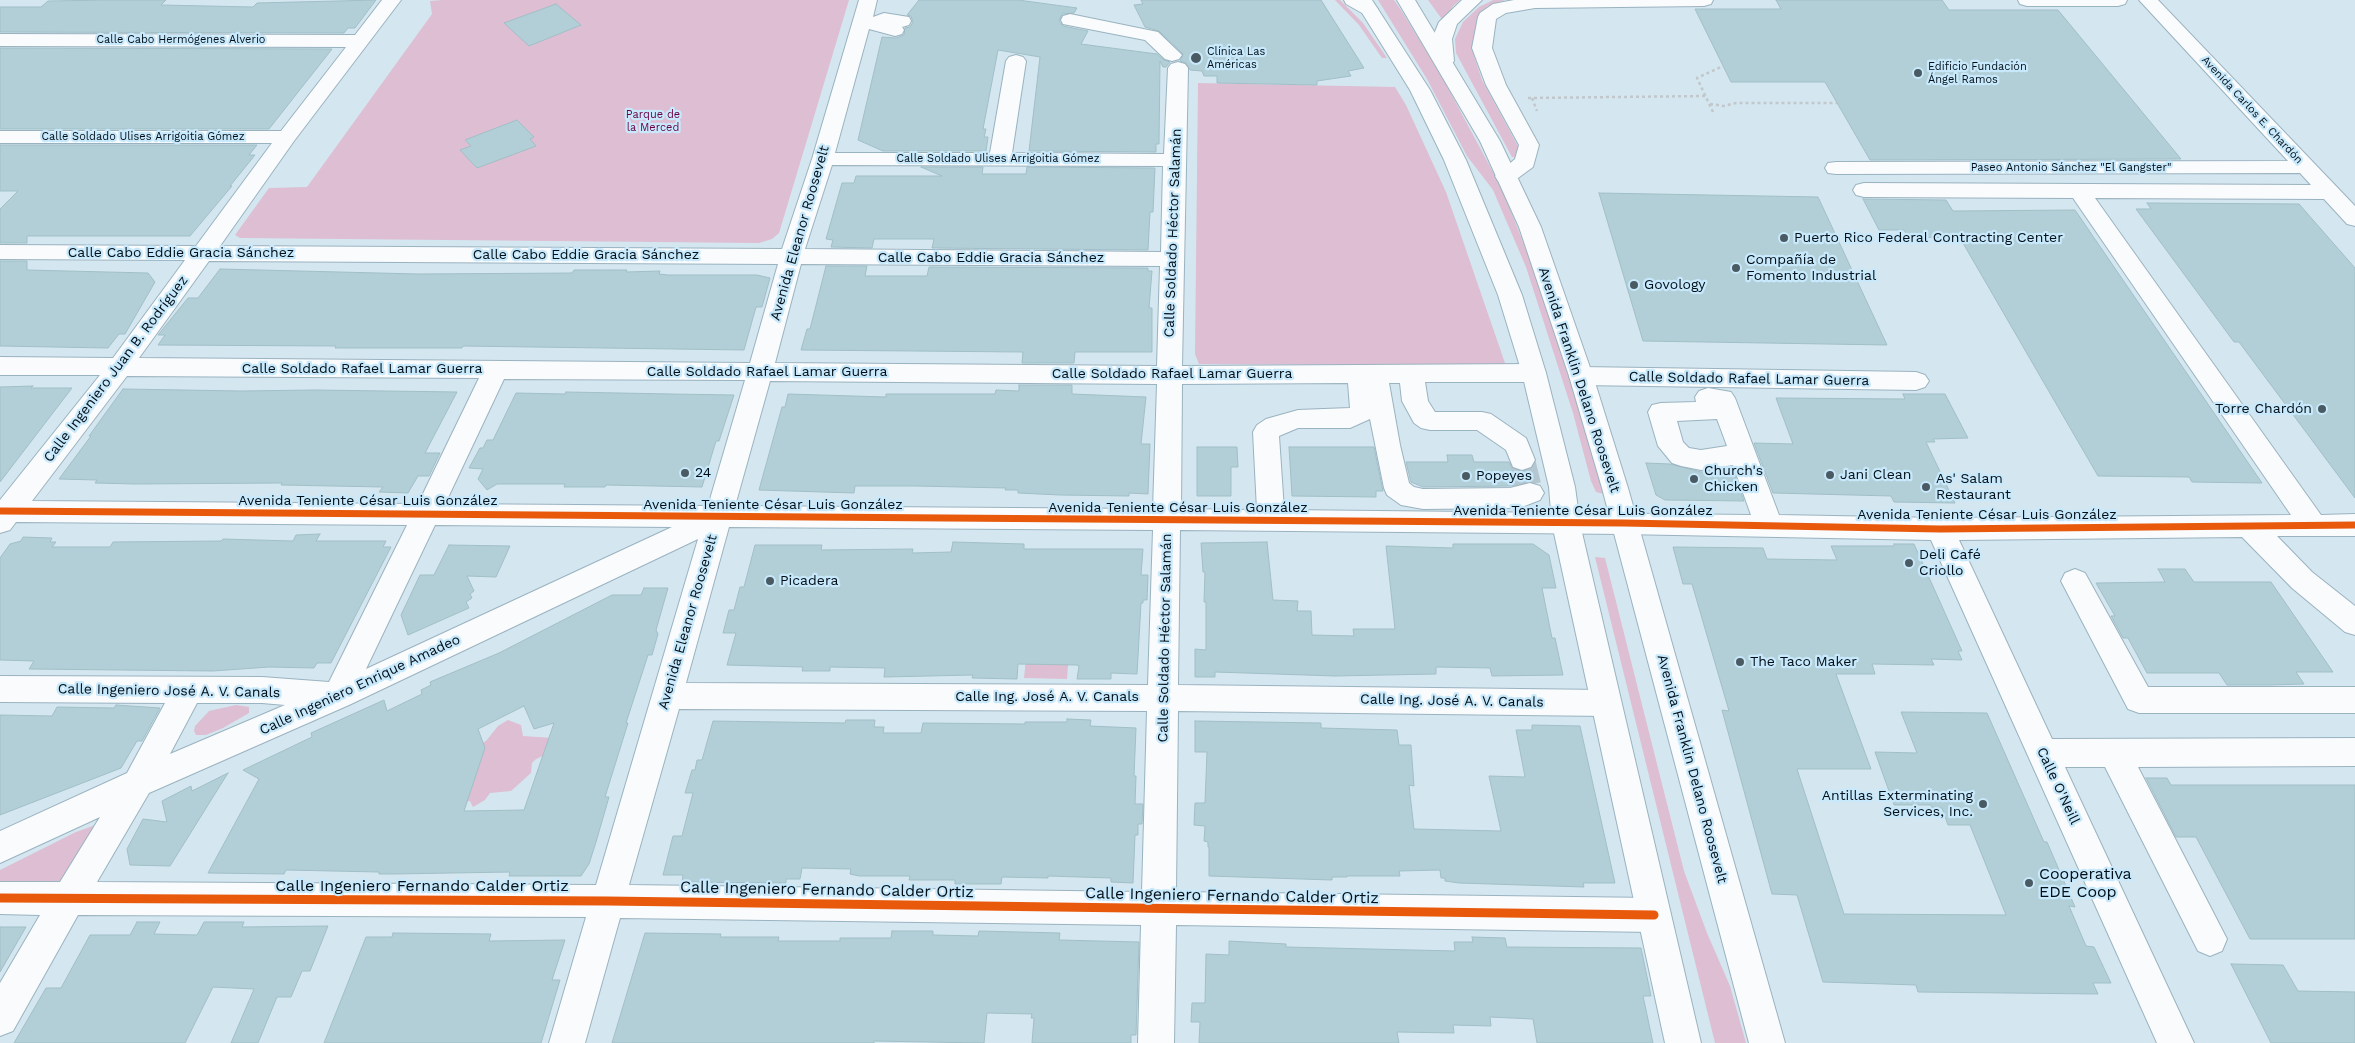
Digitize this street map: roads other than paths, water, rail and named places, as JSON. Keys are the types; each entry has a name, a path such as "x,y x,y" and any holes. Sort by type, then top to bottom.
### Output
{"main road":[{"name":"Calle Ingeniero Juan B. Rodríguez","path":"3,515 119,368 287,137 392,0"},
{"name":"Avenida Eleanor Roosevelt","path":"567,1043 792,257 867,23 868,0"},
{"name":"Avenida Franklin Delano Roosevelt","path":"1406,0 1490,141 1530,227 1581,376 1767,1043"},
{"path":"1444,61 1442,39 1448,22 1472,0"},
{"path":"1506,176 1525,162 1529,145 1496,84 1482,48 1487,17 1500,8 1526,3 1704,0"},
{"path":"2027,0 2118,0"},
{"name":"Avenida Carlos E. Chardón","path":"2148,0 2355,219"},
{"path":"1362,3 1420,90 1455,160 1510,295 1534,373 1562,487 1566,524 1683,1043"},
{"path":"867,23 884,19 898,25"},
{"path":"1070,20 1097,26 1085,44"},
{"name":"Calle Soldado Héctor Salamán","path":"1097,26 1151,36 1176,69 1156,1043"},
{"name":"Calle Cabo Hermógenes Alverio","path":"0,40 362,41"},
{"path":"1000,159 1016,61"},
{"name":"Calle Soldado Ulises Arrigoitia Gómez","path":"0,137 287,137"},
{"name":"Calle Soldado Ulises Arrigoitia Gómez","path":"823,159 1174,160"},
{"name":"Paseo Antonio Sánchez \"El Gangster\"","path":"1836,168 2306,167"},
{"path":"1864,190 2329,192"},
{"path":"2080,192 2314,526"},
{"name":"Calle Cabo Eddie Gracia Sánchez","path":"0,252 1172,259"},
{"name":"Calle Soldado Rafael Lamar Guerra","path":"0,366 1169,375 1534,373"},
{"path":"338,696 496,370"},
{"path":"1367,374 1397,488 1404,494 1411,498 1423,499 1522,497 1530,493"},
{"path":"1271,521 1266,432 1275,426 1298,419 1350,419 1359,415 1364,408 1367,374"},
{"path":"1410,374 1415,401 1423,416 1430,421 1482,421 1517,445 1522,460"},
{"name":"Calle Soldado Rafael Lamar Guerra","path":"1581,376 1711,395 1916,381"},
{"path":"1734,454 1701,460 1681,456 1671,446 1661,412 1711,395 1722,398 1734,454 1769,526"},
{"name":"Avenida Teniente César Luis González","path":"3,515 425,514 1623,523 1940,529 2249,526 2353,527"},
{"name":"Calle Ingeniero Enrique Amadeo","path":"0,848 138,783 338,696 718,517"},
{"path":"2249,526 2302,580 2355,623"},
{"name":"Calle O'Neill","path":"1940,529 2176,1043"},
{"path":"2075,581 2138,700 2355,700"},
{"name":"Calle Ingeniero José A. V. Canals","path":"0,689 262,690 338,696"},
{"path":"0,1018 138,783 188,690"},
{"name":"Calle Ing. José A. V. Canals","path":"667,696 1164,698 1606,703"},
{"path":"2114,752 2210,940"},
{"path":"2042,753 2355,752"},
{"name":"Calle Ingeniero Fernando Calder Ortiz","path":"0,898 607,901 1654,914"}],"tunnel":[{"path":"1522,460 1530,493"}],"place":[{"name":"Clínica Las Américas","path":"1196,58"},
{"name":"Edificio Fundación Ángel Ramos","path":"1918,73"},
{"name":"Puerto Rico Federal Contracting Center","path":"1784,238"},
{"name":"Compañía de Fomento Industrial","path":"1736,268"},
{"name":"Govology","path":"1634,285"},
{"name":"Torre Chardón","path":"2322,409"},
{"name":"24","path":"685,473"},
{"name":"Jani Clean","path":"1830,475"},
{"name":"Popeyes","path":"1466,476"},
{"name":"Church's Chicken","path":"1694,479"},
{"name":"As' Salam Restaurant","path":"1926,487"},
{"name":"Deli Café Criollo","path":"1909,563"},
{"name":"Picadera","path":"770,581"},
{"name":"The Taco Maker","path":"1740,662"},
{"name":"Antillas Exterminating Services, Inc.","path":"1983,804"},
{"name":"Cooperativa EDE Coop","path":"2029,883"}],"park label":[{"name":"Parque de la Merced","path":"653,121"}]}
